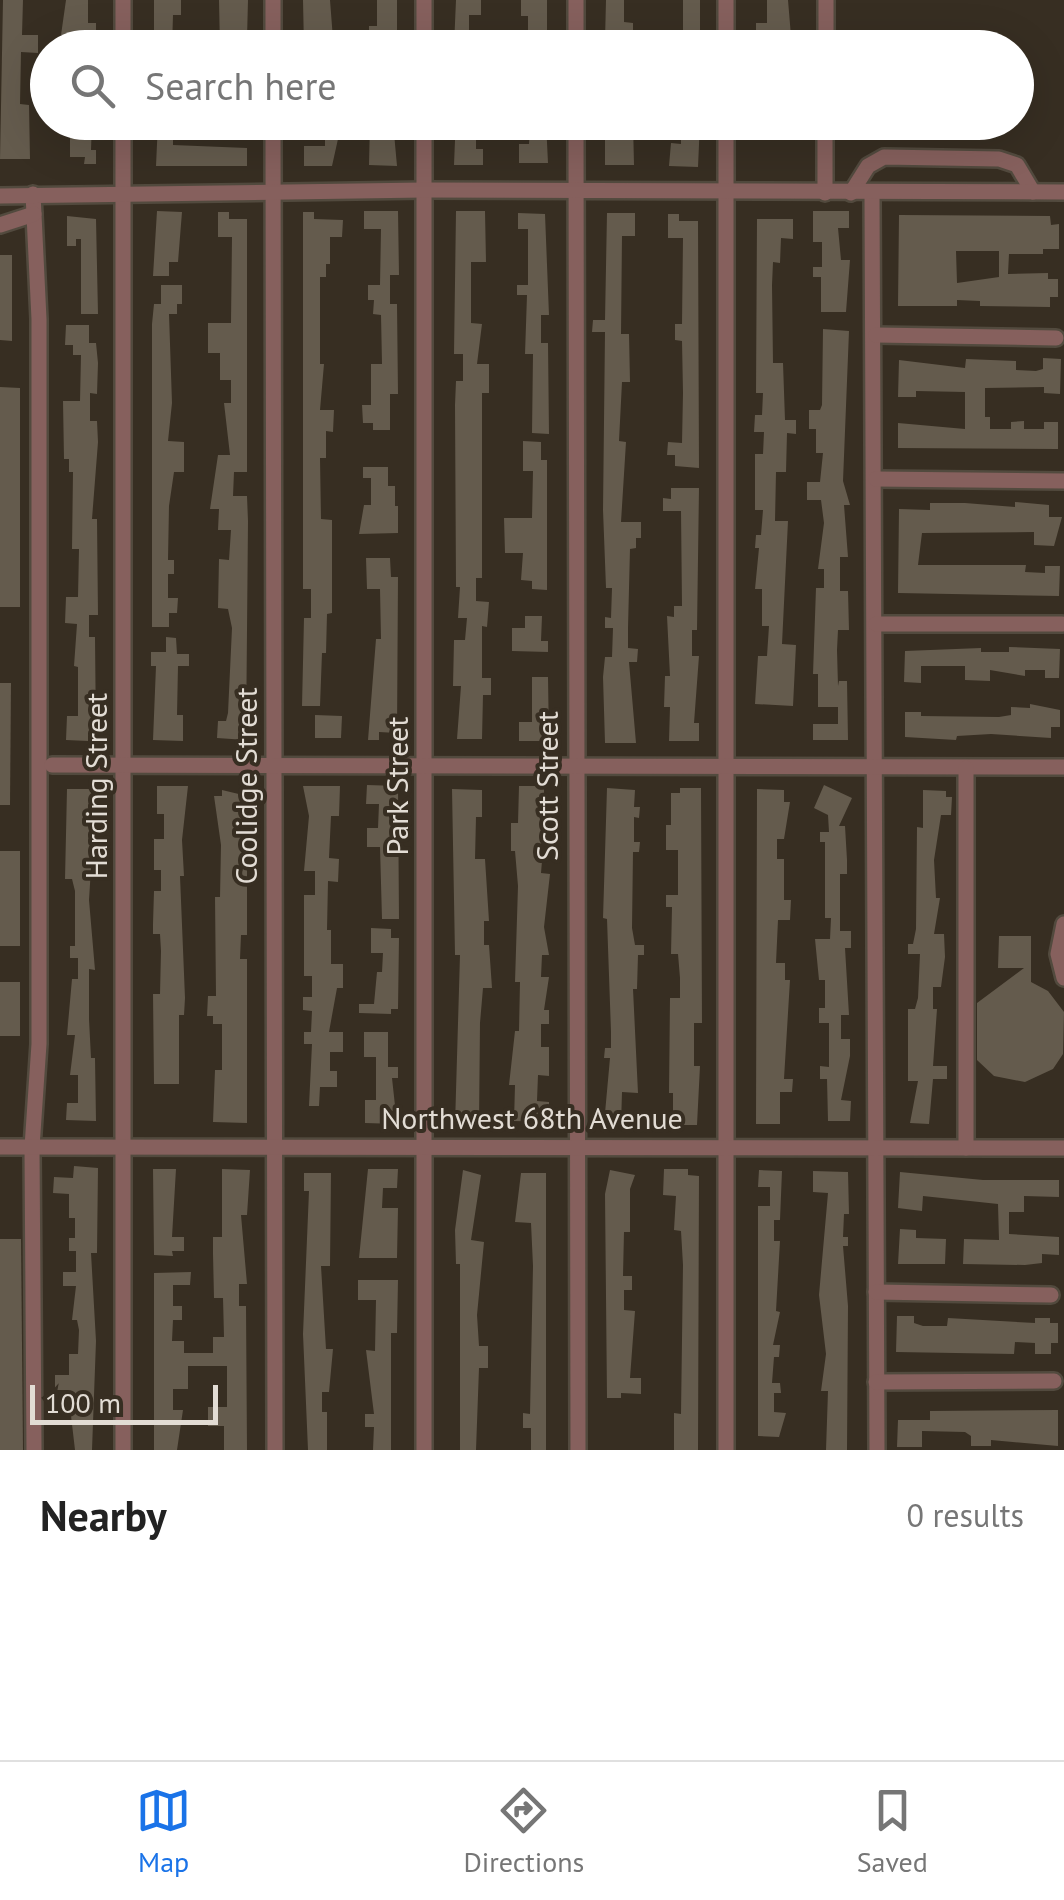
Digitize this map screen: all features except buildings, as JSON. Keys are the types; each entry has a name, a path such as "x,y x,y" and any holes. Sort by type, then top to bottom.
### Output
{"street":[{"path":"123,0 123,30"},
{"path":"273,0 273,30"},
{"path":"424,0 424,30"},
{"path":"576,0 576,30"},
{"path":"726,0 726,30"},
{"path":"826,0 826,30"},
{"name":"Harding Street","path":"123,140 124,1450"},
{"name":"Coolidge Street","path":"272,140 275,1450"},
{"name":"Park Street","path":"424,140 424,1450"},
{"name":"Scott Street","path":"576,140 578,1450"},
{"path":"726,140 726,1450"},
{"path":"825,140 825,193"},
{"path":"851,193 868,166 884,157 999,158 1017,165 1033,192"},
{"path":"0,196 424,190 1064,192"},
{"path":"872,193 876,335 877,1450"},
{"path":"33,194 39,319 39,1044 32,1147 34,1450"},
{"path":"0,225 34,214"},
{"path":"876,335 1056,338"},
{"path":"876,479 1064,481"},
{"path":"876,624 1062,624"},
{"path":"52,765 1064,768"},
{"path":"966,768 966,1148"},
{"path":"1064,924 1058,954 1064,978"},
{"name":"Northwest 68th Avenue","path":"0,1146 1064,1148"},
{"path":"876,1292 1051,1295"},
{"path":"876,1382 1054,1380"}]}
